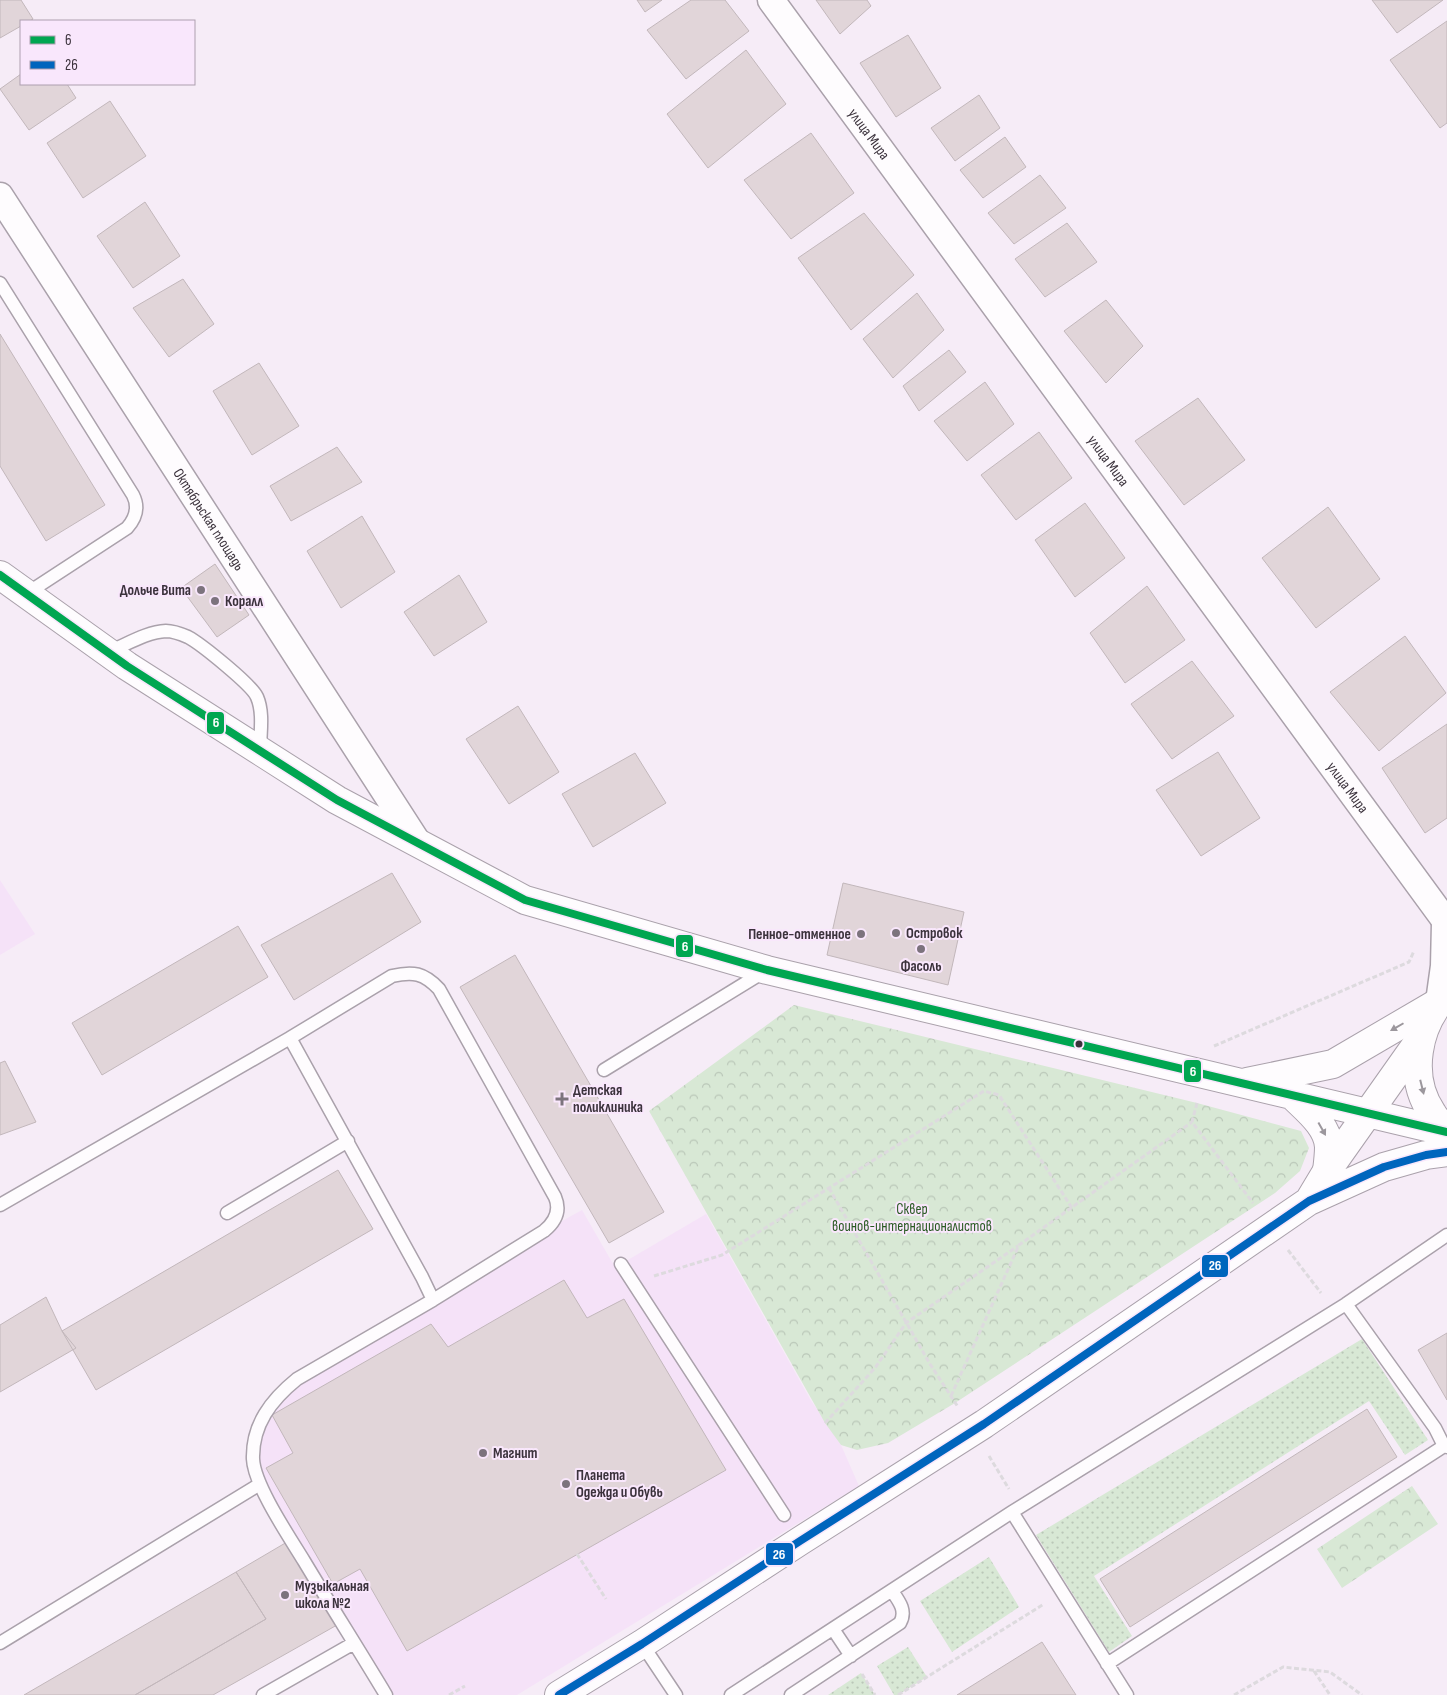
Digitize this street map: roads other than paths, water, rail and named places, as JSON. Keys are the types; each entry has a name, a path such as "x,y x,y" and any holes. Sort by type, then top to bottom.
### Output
{"street":[{"name":"улица Мира","path":"771,0 1446,923 1443,998"},
{"name":"Октябрьская площадь","path":"0,196 418,843"},
{"path":"0,575 108,652 337,800 525,900 767,970 1447,1132"},
{"path":"1240,1083 1332,1064 1443,998"},
{"path":"1443,998 1428,1019 1421,1038 1418,1064 1421,1089 1432,1113 1447,1132"},
{"path":"1309,1201 1327,1171 1421,1038"},
{"path":"1294,1096 1316,1119 1325,1132 1329,1146 1327,1171"},
{"path":"559,1695 642,1644 973,1431 1309,1201 1384,1167 1426,1155 1447,1152"}],"lane":[{"path":"0,283 133,495 137,506 135,517 127,528 26,594"},
{"path":"108,652 160,632 170,631 189,638 254,691 261,711 260,751"},
{"path":"604,1070 767,970"},
{"path":"0,1205 290,1038 392,976 407,972 419,974 431,980 439,989 555,1197 558,1205 557,1215 552,1224 544,1231 433,1300 297,1379 276,1398 259,1422 254,1441 253,1461 260,1484 282,1526 386,1695"},
{"path":"290,1038 348,1141 433,1300"},
{"path":"227,1213 348,1141"},
{"path":"735,1694 833,1628 1016,1510 1346,1304 1447,1235"},
{"path":"622,1264 784,1515"},
{"path":"1107,1664 1446,1447 1435,1428 1346,1304"},
{"path":"0,1643 260,1484"},
{"path":"1016,1510 1062,1592 1127,1695"},
{"path":"790,1695 895,1628 902,1621 903,1610 892,1590"},
{"path":"833,1628 850,1656"},
{"path":"263,1695 354,1643"},
{"path":"642,1644 676,1695"}],"place":[{"name":"Дольче Вита","path":"201,590"},
{"name":"Коралл","path":"215,601"},
{"name":"Островок","path":"896,933"},
{"name":"Пенное-отменное","path":"861,934"},
{"name":"Фасоль","path":"921,949"},
{"name":"Детская поликлиника","path":"562,1099"},
{"name":"Магнит","path":"483,1453"},
{"name":"Планета Одежда и Обувь","path":"566,1484"},
{"name":"Музыкальная школа №2","path":"285,1595"}],"park label":[{"name":"Сквер воинов-интернационалистов","path":"912,1218"}]}
